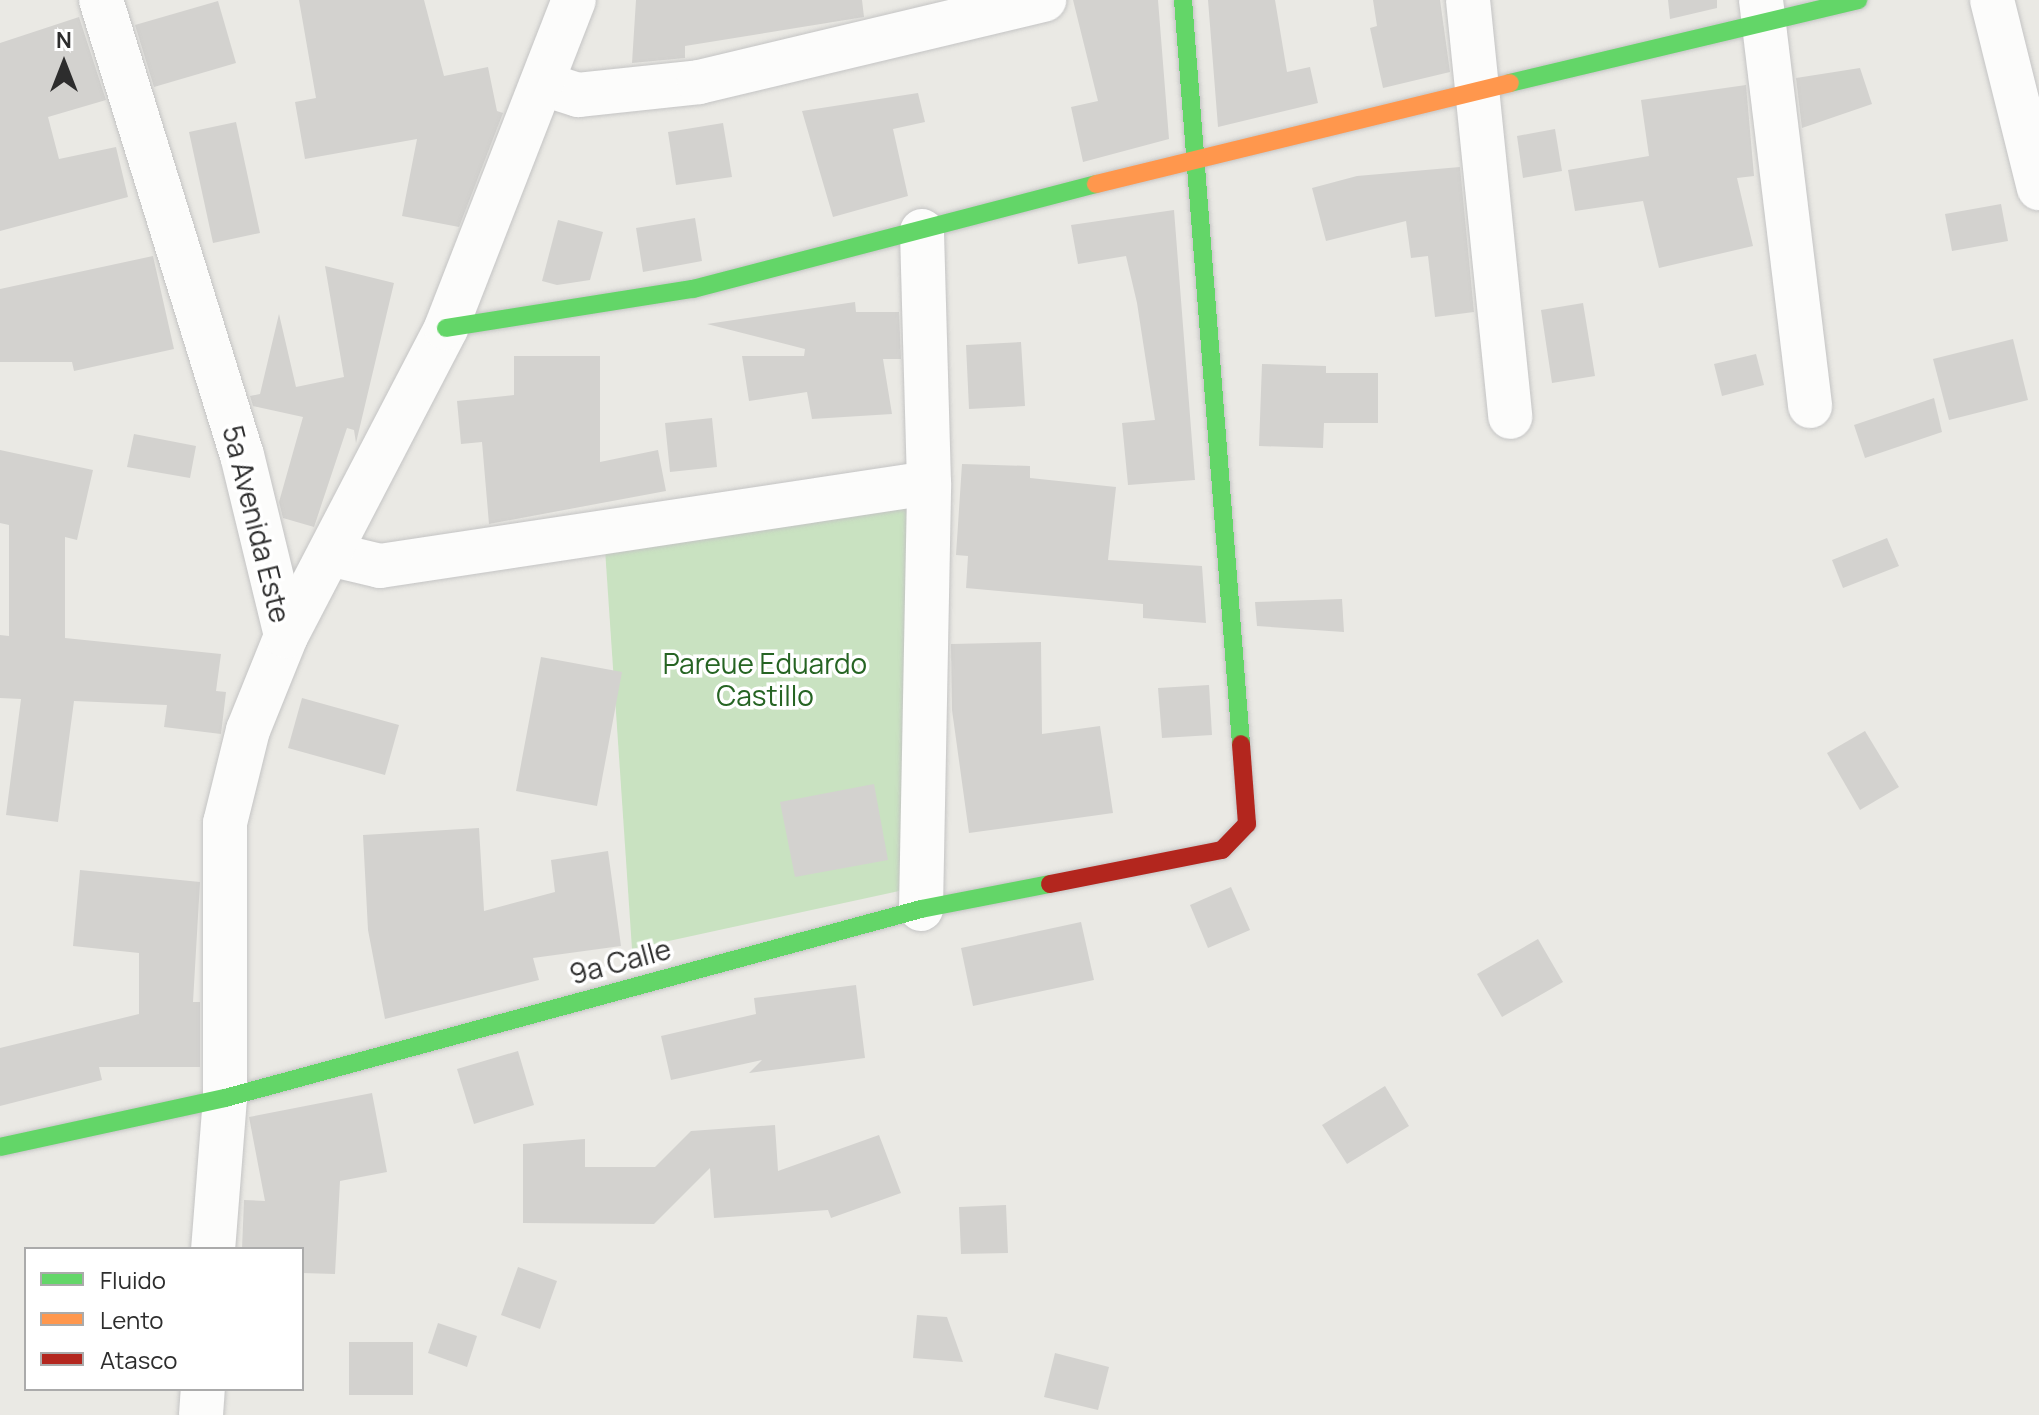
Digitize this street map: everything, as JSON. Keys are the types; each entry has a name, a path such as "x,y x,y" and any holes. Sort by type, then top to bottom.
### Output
{"street":[{"name":"5a Avenida Este","path":"101,0 242,455 286,636 248,730 225,823 225,1098 213,1247"},
{"path":"286,636 446,328 544,84 574,0"},
{"path":"544,84 578,95 699,82 1044,0"},
{"path":"1183,0 1196,158"},
{"path":"1468,0 1510,417"},
{"path":"446,328 693,289 1196,158 1477,93 1762,11 1858,0"},
{"path":"1992,0 2039,188"},
{"path":"1762,11 1810,406"},
{"name":"9a Calle","path":"0,1147 225,1098 921,909 1222,850 1247,824 1196,158"},
{"path":"921,909 929,483 922,231"},
{"path":"330,554 380,566 929,483"},
{"path":"201,1415 203,1391"}],"green space":[{"name":"Pareue Eduardo Castillo","path":"918,500 913,888 632,949 605,549"}],"building":[{"path":"299,0 424,0 444,76 488,67 497,111 503,113 459,227 402,216 417,139 305,159 295,102 316,98"},
{"path":"636,0 862,0 864,17 685,46 685,58 632,63"},
{"path":"1073,0 1158,0 1169,139 1083,162 1071,107 1098,101"},
{"path":"1208,0 1275,0 1287,72 1310,67 1318,103 1218,127"},
{"path":"1373,0 1440,0 1450,72 1383,88 1370,28 1377,26"},
{"path":"1668,0 1717,0 1717,8 1670,19"},
{"path":"218,1 236,63 154,87 135,25"},
{"path":"79,17 106,100 48,117 59,159 116,147 128,197 0,231 0,43"},
{"path":"1860,68 1872,104 1802,128 1796,78"},
{"path":"1746,85 1754,176 1737,178 1753,246 1659,268 1643,201 1575,211 1568,170 1649,156 1641,100"},
{"path":"918,93 925,122 893,129 908,196 833,217 802,111"},
{"path":"236,122 260,233 213,243 189,132"},
{"path":"723,123 732,177 676,185 668,132"},
{"path":"1555,129 1562,171 1523,178 1517,136"},
{"path":"1460,167 1474,312 1435,317 1428,256 1411,258 1406,221 1326,241 1312,188 1357,176"},
{"path":"2001,204 2008,241 1952,251 1945,214"},
{"path":"1174,210 1195,480 1128,485 1122,423 1155,420 1137,303 1126,256 1078,264 1071,225"},
{"path":"695,218 702,261 643,272 636,228"},
{"path":"558,220 603,232 590,280 557,285 542,281"},
{"path":"153,256 174,349 74,371 72,362 0,362 0,289"},
{"path":"325,266 394,283 356,443 354,430 347,428 314,527 283,518 279,502 303,417 253,406 250,396 260,394 279,314 296,387 344,377"},
{"path":"855,302 856,312 899,312 901,359 883,359 892,414 812,419 807,392 749,401 742,356 804,356 805,349 707,324"},
{"path":"1583,303 1595,376 1552,383 1541,310"},
{"path":"2013,339 2028,400 1949,420 1933,359"},
{"path":"1021,342 1025,406 969,409 966,345"},
{"path":"1756,354 1764,385 1722,396 1714,364"},
{"path":"514,356 600,356 600,462 658,450 666,491 489,524 482,442 461,444 457,401 514,395"},
{"path":"1262,364 1326,366 1326,373 1378,373 1378,423 1324,423 1323,448 1259,446"},
{"path":"1934,398 1942,432 1865,458 1854,425"},
{"path":"712,418 717,467 670,472 665,423"},
{"path":"134,434 196,446 190,478 127,467"},
{"path":"0,450 93,470 77,540 65,537 65,638 221,654 216,691 226,692 221,734 164,727 167,705 74,701 58,822 6,815 21,699 0,698 0,635 9,636 9,525 0,523"},
{"path":"962,464 1030,466 1030,478 1116,487 1108,560 1202,566 1206,623 1143,618 1143,604 966,588 968,556 956,555"},
{"path":"1887,538 1899,566 1843,588 1832,560"},
{"path":"1342,599 1344,632 1257,626 1255,602"},
{"path":"1041,642 1042,734 1100,726 1113,813 969,833 952,710 951,644"},
{"path":"541,657 622,672 597,806 516,791"},
{"path":"1209,685 1212,735 1162,738 1158,688"},
{"path":"302,698 399,725 385,775 288,748"},
{"path":"1865,731 1899,787 1860,810 1827,753"},
{"path":"874,784 888,860 795,877 780,802"},
{"path":"479,828 484,911 555,892 551,860 608,851 621,946 533,958 539,980 385,1019 368,930 363,835"},
{"path":"80,870 200,882 193,1002 200,1002 200,1067 99,1067 102,1080 0,1106 0,1048 139,1014 139,953 73,946"},
{"path":"1231,887 1250,930 1208,948 1190,905"},
{"path":"1081,922 1094,980 973,1006 961,948"},
{"path":"1538,939 1563,982 1502,1017 1477,974"},
{"path":"856,985 865,1058 749,1073 762,1060 671,1080 661,1036 756,1014 754,998"},
{"path":"518,1051 534,1105 474,1124 457,1069"},
{"path":"1385,1086 1409,1126 1347,1164 1322,1125"},
{"path":"372,1093 387,1172 340,1181 335,1274 304,1273 304,1247 242,1247 244,1200 265,1201 249,1117"},
{"path":"775,1125 778,1171 879,1135 901,1193 831,1218 828,1210 714,1218 710,1168 654,1224 523,1223 523,1144 585,1139 585,1167 655,1167 691,1131"},
{"path":"1006,1205 1008,1253 961,1254 959,1207"},
{"path":"518,1267 557,1281 540,1329 501,1315"},
{"path":"917,1315 947,1317 963,1362 913,1358"},
{"path":"438,1323 477,1336 467,1367 428,1353"},
{"path":"349,1342 413,1342 413,1395 349,1395"},
{"path":"1055,1353 1109,1367 1098,1410 1044,1397"}],"traffic: fast":[{"path":"1183,0 1241,744"},
{"path":"1510,83 1858,0"},
{"path":"446,328 693,289 1096,184"},
{"path":"0,1147 225,1098 921,909 1050,884"}],"traffic: slow":[{"path":"1096,184 1510,83"}],"traffic: jam":[{"path":"1050,884 1222,850 1247,824 1241,744"}]}
